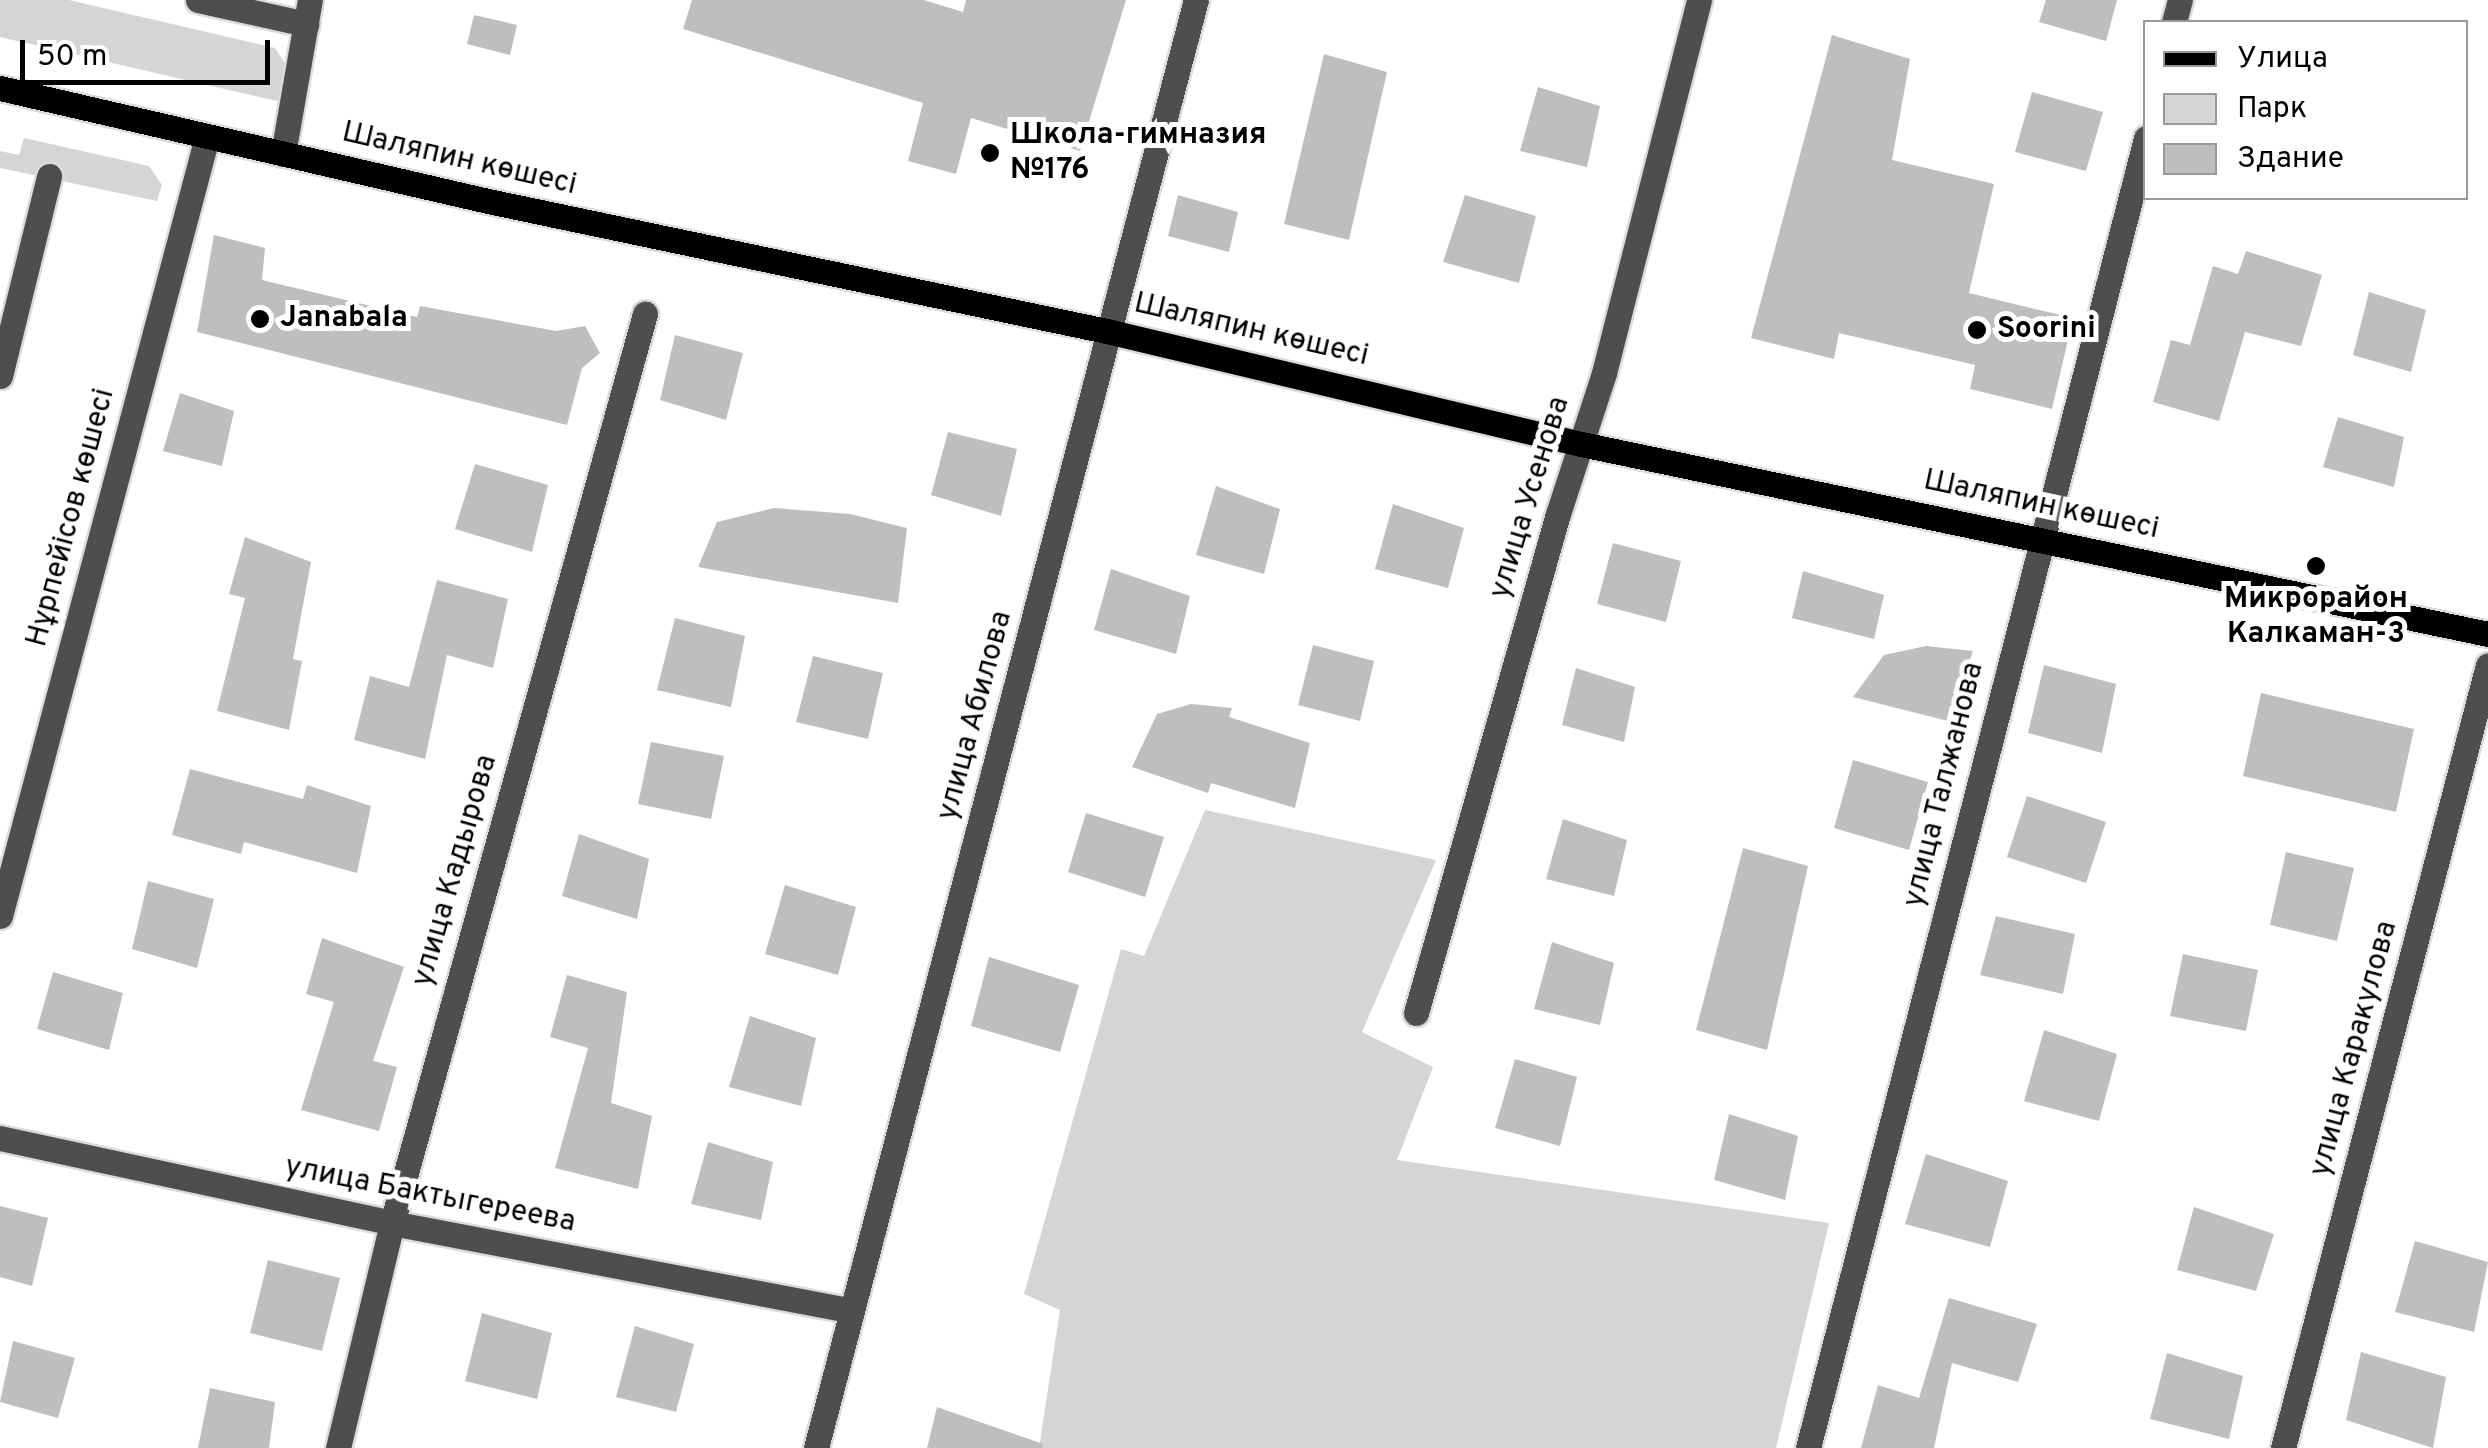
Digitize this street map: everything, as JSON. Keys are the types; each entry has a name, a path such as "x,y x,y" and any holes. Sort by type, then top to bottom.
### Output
{"main road":[{"name":"Шаляпин көшесі","path":"0,88 283,154 1111,332 1581,444 2488,634"}],"street":[{"path":"198,0 308,12 283,154"},
{"name":"улица Абилова","path":"816,1448 848,1310 1111,332 1196,0"},
{"name":"улица Усенова","path":"1416,1013 1581,444 1699,0"},
{"name":"Нұрпейісов көшесі","path":"0,916 206,136"},
{"name":"улица Талжанова","path":"1808,1448 2143,150"},
{"path":"0,376 48,176"},
{"name":"улица Кадырова","path":"338,1448 392,1223 645,314"},
{"name":"улица Каракулова","path":"2283,1448 2488,666"},
{"name":"улица Бактыгереева","path":"0,1138 392,1223 848,1310"}],"green space":[{"path":"0,0 69,0 275,48 295,78 290,104 0,37"},
{"path":"24,138 149,166 162,185 157,201 0,168 0,151 19,155"},
{"path":"1205,810 1436,860 1362,1032 1433,1067 1397,1160 1829,1223 1776,1448 1039,1448 1060,1310 1024,1294 1121,949 1144,956"}],"building":[{"path":"692,0 924,0 963,12 966,0 1126,0 1080,151 971,118 956,174 908,161 923,103 683,29"},
{"path":"2046,0 2117,0 2106,41 2039,22"},
{"path":"474,15 517,25 510,55 467,44"},
{"path":"1832,35 1910,59 1892,160 1994,184 1969,293 2073,318 2052,409 1970,389 1975,365 1839,333 1834,359 1751,338"},
{"path":"1324,54 1387,72 1349,240 1284,224"},
{"path":"1538,87 1600,106 1587,167 1520,151"},
{"path":"2032,92 2103,112 2086,171 2015,152"},
{"path":"1178,195 1238,212 1229,252 1168,236"},
{"path":"1465,195 1536,216 1519,283 1443,262"},
{"path":"214,235 265,248 262,280 417,317 420,306 556,331 585,326 600,353 582,368 567,425 197,332"},
{"path":"2246,251 2322,275 2301,346 2245,332 2219,421 2153,402 2171,340 2190,345 2213,266 2238,274"},
{"path":"2369,292 2426,310 2411,372 2353,355"},
{"path":"675,335 743,353 726,420 660,400"},
{"path":"180,393 234,411 222,466 163,451"},
{"path":"2338,417 2404,437 2394,487 2323,467"},
{"path":"948,432 1017,449 1001,516 931,495"},
{"path":"475,464 548,485 532,552 455,529"},
{"path":"1216,486 1280,509 1264,574 1196,555"},
{"path":"1393,504 1464,528 1448,588 1375,569"},
{"path":"774,508 850,514 907,528 898,603 698,567 717,522"},
{"path":"245,537 311,562 293,659 302,661 289,730 217,711 245,598 229,594"},
{"path":"1613,543 1681,561 1666,622 1597,604"},
{"path":"1111,569 1190,596 1176,654 1094,630"},
{"path":"1803,571 1884,595 1874,639 1792,618"},
{"path":"437,580 508,599 493,668 447,655 425,759 354,740 370,676 409,687"},
{"path":"675,618 745,636 731,707 657,690"},
{"path":"1313,645 1374,661 1360,721 1298,705"},
{"path":"1926,646 1973,651 1948,721 1853,697 1884,655"},
{"path":"813,656 883,673 868,739 796,722"},
{"path":"2044,665 2116,684 2102,753 2028,733"},
{"path":"1576,668 1635,687 1624,742 1562,725"},
{"path":"2261,693 2414,729 2396,812 2243,776"},
{"path":"1191,704 1232,708 1229,717 1310,743 1295,808 1211,783 1208,793 1132,767 1157,714"},
{"path":"651,742 724,756 711,819 638,804"},
{"path":"1853,760 1928,782 1909,850 1834,828"},
{"path":"190,769 303,799 307,785 371,806 357,873 244,842 241,854 172,835"},
{"path":"2027,796 2106,822 2086,883 2007,857"},
{"path":"1086,813 1164,837 1145,897 1068,872"},
{"path":"1563,819 1627,840 1614,896 1546,879"},
{"path":"579,834 649,859 637,919 562,896"},
{"path":"1743,848 1808,866 1767,1050 1696,1030"},
{"path":"2286,852 2354,868 2337,941 2270,925"},
{"path":"148,881 214,899 197,968 132,949"},
{"path":"785,885 856,907 838,975 765,954"},
{"path":"1996,916 2075,934 2063,994 1980,975"},
{"path":"322,938 404,967 373,1061 397,1067 379,1131 301,1110 334,1002 306,994"},
{"path":"1552,942 1614,963 1600,1025 1534,1009"},
{"path":"2183,954 2258,970 2246,1031 2170,1016"},
{"path":"989,957 1079,985 1060,1052 971,1026"},
{"path":"53,972 123,993 109,1050 37,1029"},
{"path":"567,975 627,992 611,1103 652,1116 638,1189 555,1168 588,1048 550,1037"},
{"path":"750,1016 816,1038 801,1106 729,1087"},
{"path":"2044,1030 2117,1054 2099,1121 2024,1101"},
{"path":"1515,1059 1577,1077 1560,1146 1495,1128"},
{"path":"1729,1114 1798,1136 1785,1200 1714,1180"},
{"path":"708,1142 773,1162 761,1220 691,1204"},
{"path":"1926,1154 2008,1181 1990,1247 1905,1224"},
{"path":"0,1206 48,1218 32,1286 0,1277"},
{"path":"2194,1207 2274,1234 2256,1291 2177,1270"},
{"path":"2415,1241 2488,1262 2474,1332 2395,1312"},
{"path":"268,1260 340,1278 322,1351 250,1333"},
{"path":"1949,1298 2037,1324 2018,1382 1952,1363 1934,1448 1861,1448 1878,1385 1919,1398"},
{"path":"482,1313 552,1333 537,1399 465,1381"},
{"path":"635,1326 694,1344 676,1412 616,1397"},
{"path":"13,1341 75,1358 58,1418 0,1402"},
{"path":"2361,1352 2446,1377 2433,1448 2346,1420"},
{"path":"2167,1353 2243,1376 2229,1439 2150,1419"},
{"path":"210,1388 275,1402 269,1448 198,1448"},
{"path":"937,1407 1043,1444 1042,1448 927,1448"}],"place":[{"name":"Школа-гимназия №176","path":"990,153"},
{"name":"Janabala","path":"260,319"},
{"name":"Soorini","path":"1977,330"},
{"name":"Микрорайон Калкаман-3","path":"2316,566"}]}
